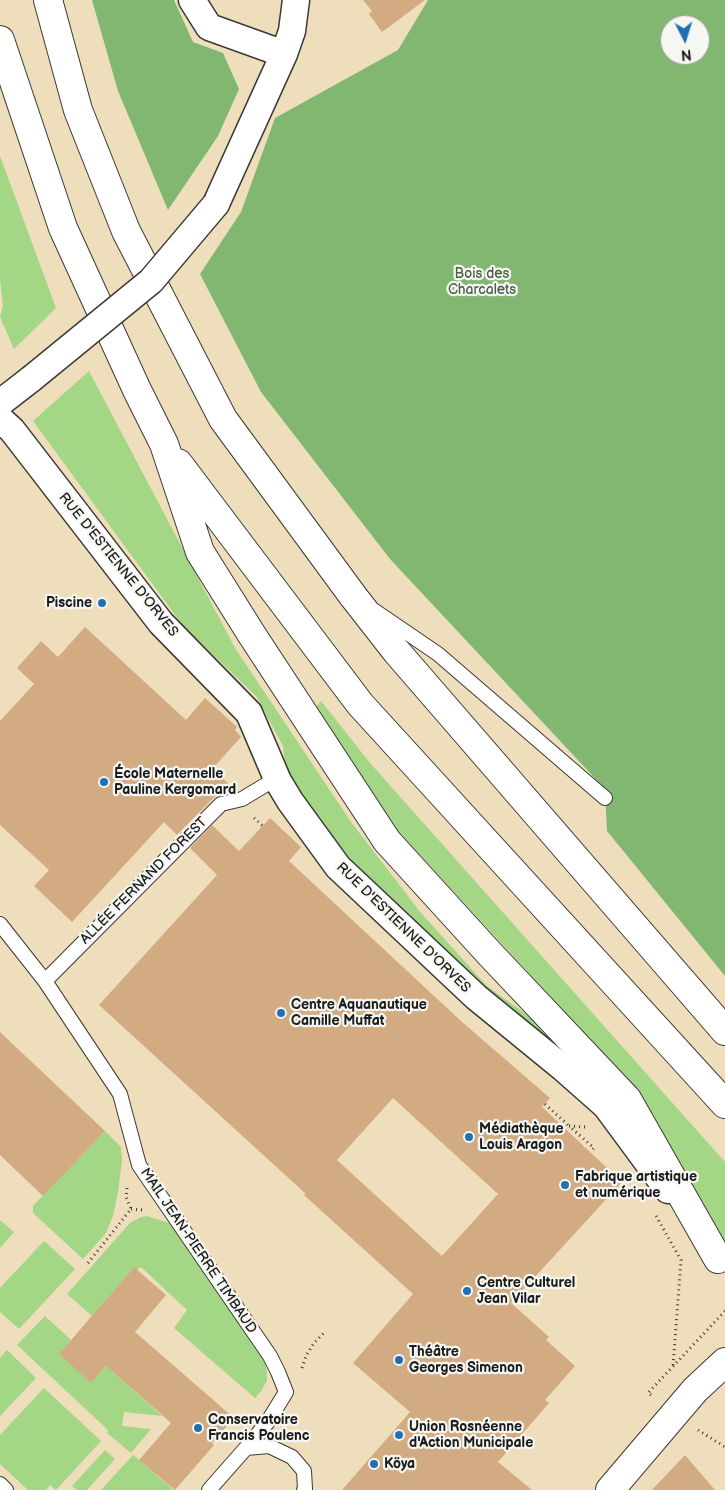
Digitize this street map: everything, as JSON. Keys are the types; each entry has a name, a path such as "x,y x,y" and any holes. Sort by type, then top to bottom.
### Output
{"main road":[{"path":"48,0 78,110 126,231 223,419 353,596 396,651 725,1032"},
{"path":"0,40 63,228 137,390 164,444 200,552 387,841 627,1099 722,1265"},
{"path":"164,444 360,704 725,1104"},
{"path":"610,1490 695,1390 725,1362"},
{"path":"695,1390 725,1382"}],"street":[{"path":"192,0 209,27 284,54"},
{"path":"0,403 152,281 216,204 284,54 292,31 296,0"},
{"name":"RUE D'ESTIENNE D'ORVES","path":"0,419 12,430 161,623 249,713 277,778 290,801 338,867 476,998 563,1068 606,1106 722,1265"}],"lane":[{"path":"353,596 438,654 606,798"},
{"name":"ALLÉE FERNAND FOREST","path":"45,981 221,804 242,799 277,778"},
{"name":"MAIL JEAN-PIERRE TIMBAUD","path":"0,924 45,981 120,1094 139,1165 270,1356 278,1372 286,1392 267,1423 246,1448"},
{"path":"209,1490 246,1448 269,1446 292,1457 304,1471 304,1490"},
{"path":"0,1484 6,1490"}],"path":[{"path":"250,814 263,826"},
{"path":"545,1104 594,1148 590,1152"},
{"path":"569,1126 587,1127"},
{"path":"88,1263 131,1209"},
{"path":"654,1212 681,1260 673,1366"},
{"path":"301,1370 306,1356 314,1343 326,1331"}],"green space":[{"path":"92,0 174,0 193,42 223,53 239,89 218,136 168,210 118,91"},
{"name":"Bois des Charcalets","path":"428,0 725,0 725,976 607,831 605,789 390,559 261,392 200,274 241,212 275,118 398,50"},
{"path":"0,156 56,308 14,349 0,317 3,306 0,279"},
{"path":"89,371 235,648 351,822 421,913 487,986 561,1039 604,1086 479,988 353,865 286,775 283,746 256,696 184,627 33,421"},
{"path":"321,701 370,763 725,1162 725,1242 634,1087 395,828 314,710"},
{"path":"105,1131 121,1147 122,1160 118,1192 113,1216 106,1233 83,1259 33,1213 33,1206"},
{"path":"147,1216 175,1225 266,1362 267,1380 255,1398 174,1328 187,1310 141,1267 137,1270 133,1268 92,1316 67,1294 130,1223"},
{"path":"0,1220 14,1232 0,1248"},
{"path":"44,1241 75,1269 19,1329 0,1312 0,1288"},
{"path":"45,1316 71,1340 59,1354 91,1382 106,1366 162,1416 124,1412 122,1426 151,1429 131,1453 107,1433 108,1430 17,1345"},
{"path":"7,1350 36,1378 0,1416 0,1358"},
{"path":"44,1388 101,1441 56,1490 50,1485 46,1490 28,1490 0,1464 0,1435"},
{"path":"105,1450 115,1459 87,1490 77,1490 72,1486"},
{"path":"133,1455 139,1460 174,1490 101,1490"}],"building":[{"path":"363,0 425,0 382,32 369,14 372,11"},
{"path":"85,627 186,720 205,698 237,727 235,730 241,737 212,769 228,783 177,835 164,822 72,922 34,886 49,870 0,825 0,721 34,684 17,668 41,641 58,657"},
{"path":"270,818 301,847 289,861 462,1022 550,1098 542,1107 622,1182 511,1303 549,1337 546,1340 575,1366 545,1400 549,1403 498,1462 532,1490 342,1490 410,1412 353,1363 413,1294 99,1005 217,875 190,848 212,825 239,851","holes":["393,1098 498,1194 442,1256 337,1160"]},
{"path":"0,1032 105,1131 43,1196 0,1155"},
{"path":"134,1267 166,1295 135,1332 234,1418 212,1443 214,1445 175,1490 139,1460 171,1423 106,1366 91,1383 59,1354"},
{"path":"685,1455 715,1490 652,1490"}],"place":[{"name":"Piscine","path":"102,603"},
{"name":"École Maternelle Pauline Kergomard","path":"104,782"},
{"name":"Centre Aquanautique Camille Muffat","path":"281,1013"},
{"name":"Médiathèque Louis Aragon","path":"469,1137"},
{"name":"Fabrique artistique et numérique","path":"565,1185"},
{"name":"Centre Culturel Jean Vilar","path":"467,1291"},
{"name":"Théâtre Georges Simenon","path":"399,1360"},
{"name":"Conservatoire Francis Poulenc","path":"198,1428"},
{"name":"Union Rosnéenne d'Action Municipale","path":"399,1435"},
{"name":"Köya","path":"374,1464"}]}
